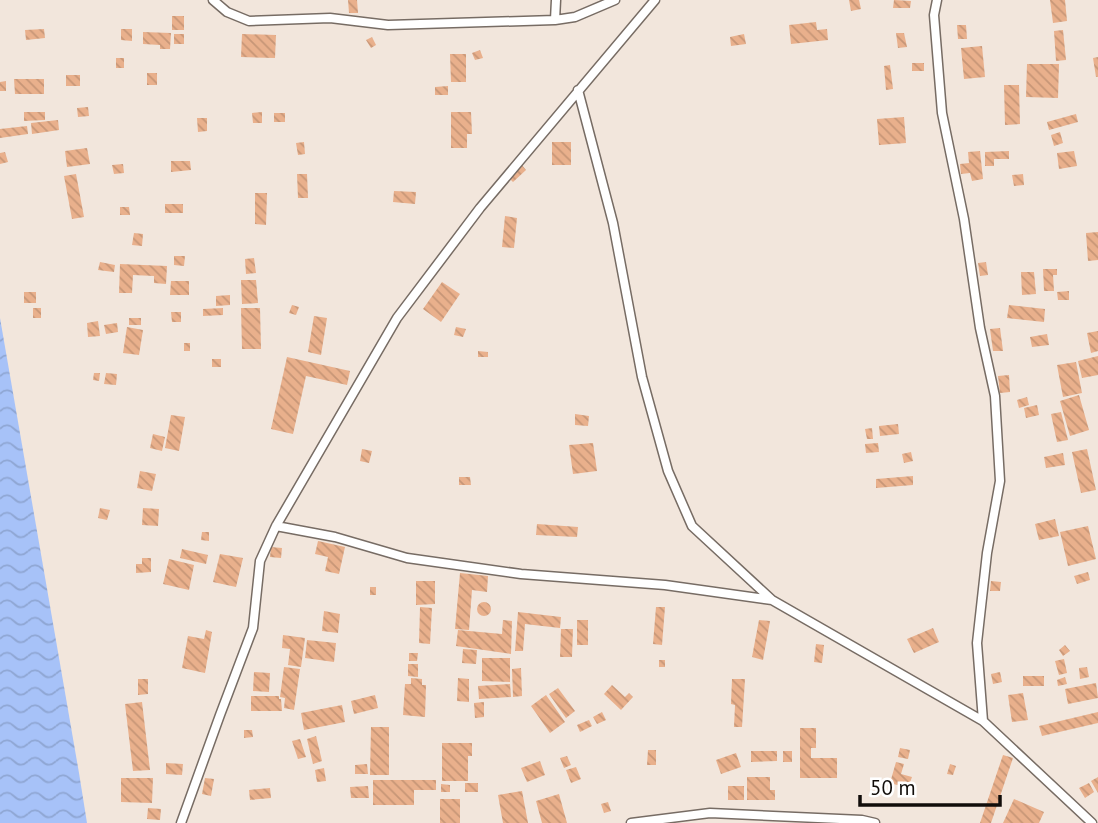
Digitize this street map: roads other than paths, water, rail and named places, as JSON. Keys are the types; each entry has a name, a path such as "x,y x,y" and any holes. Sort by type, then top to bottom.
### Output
{"lane":[{"path":"213,0 227,12 249,21 330,18 388,25 555,20 575,17 615,0"},
{"path":"555,20 556,0"},
{"path":"181,823 253,628 260,561 276,526 397,318 480,208 655,0"},
{"path":"937,0 934,15 942,113 964,219 980,328 995,396 1000,481 987,553 977,643 983,721"},
{"path":"578,90 613,223 642,377 668,471 692,526 772,600 983,721 1092,823"},
{"path":"276,526 335,537 407,558 522,574 665,585 772,600"},
{"path":"631,823 710,813 862,820 875,823"}],"water":[{"path":"0,318 79,773 87,823 0,823"}]}
